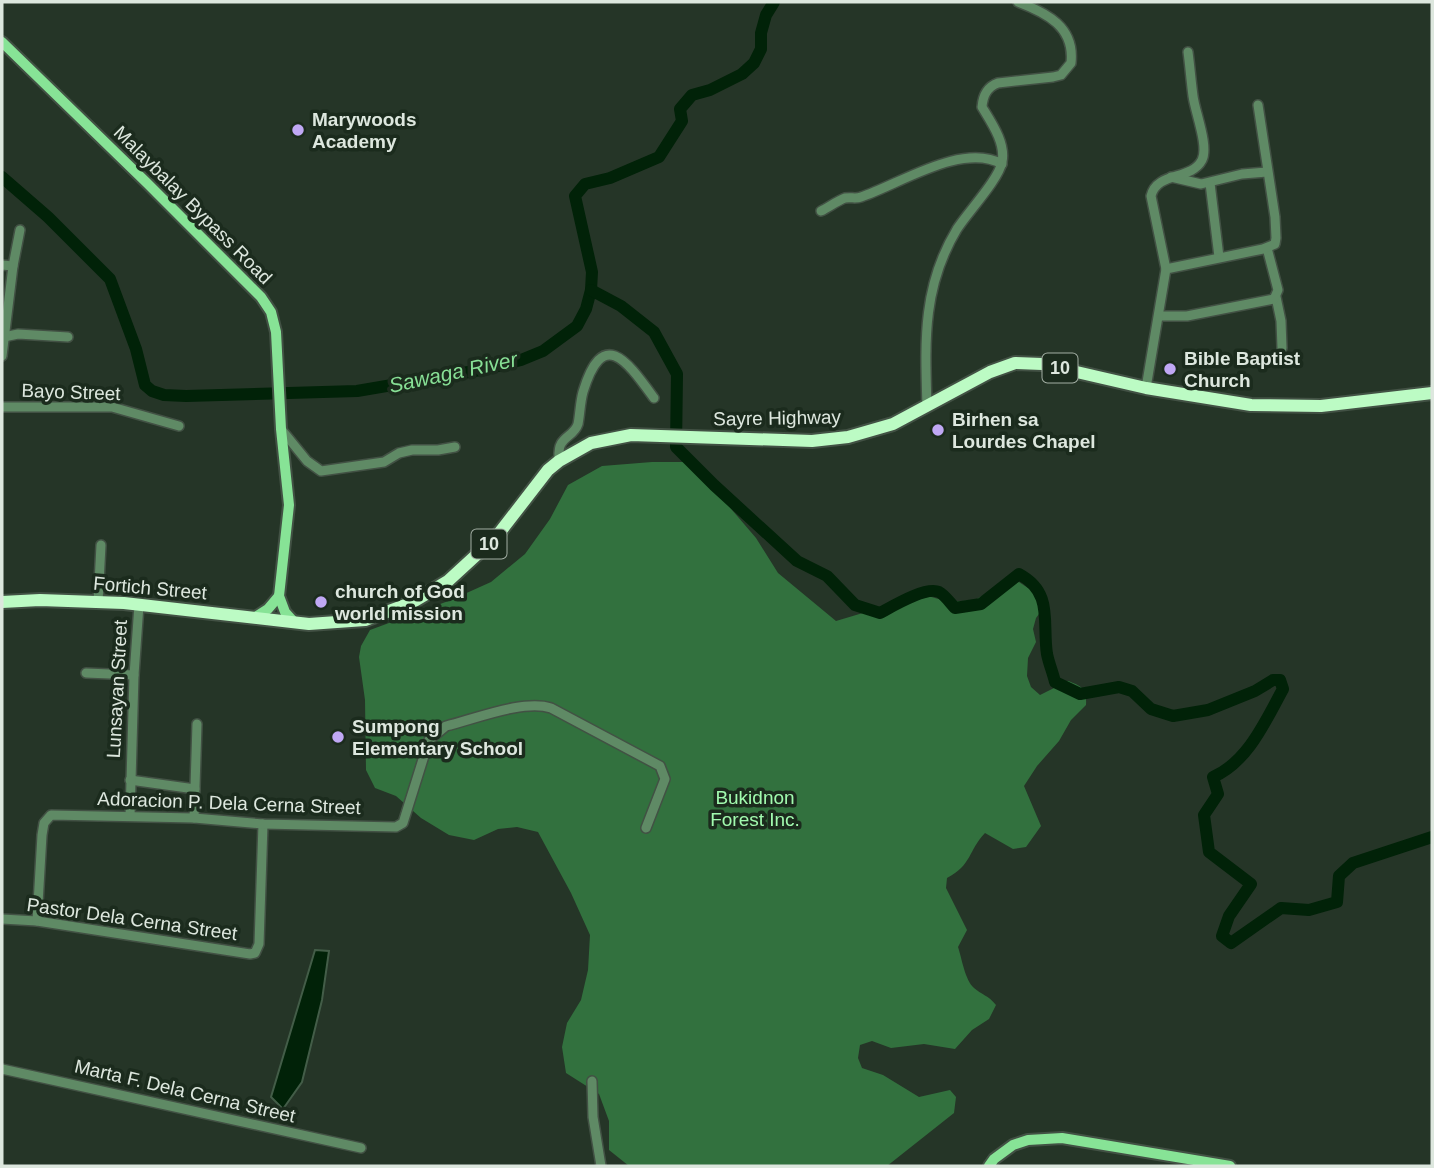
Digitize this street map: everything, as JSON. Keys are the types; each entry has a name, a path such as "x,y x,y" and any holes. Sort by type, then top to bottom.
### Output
{"highway":[{"name":"Sayre Highway","path":"295,623 326,624 365,620 411,603 448,581 485,549 539,480 559,461 591,443 618,437 662,435 700,439 812,441 848,437 881,429 990,372 1016,363 1042,364 1146,388 1232,403 1281,407 1345,404 1432,393"},
{"name":"Fortich Street","path":"2,602 98,602 295,623"}],"main road":[{"name":"Malaybalay Bypass Road","path":"2,42 261,297 271,312 275,325 289,505 279,596"},
{"path":"254,618 268,609 279,596 285,612 295,623"},
{"path":"989,1166 1013,1145 1041,1138 1082,1140 1198,1164 1230,1166"}],"street":[{"path":"927,407 927,325 934,276 958,228 1002,164 1002,149 998,136 982,107 986,92 990,86 998,83 1061,75 1071,63 1072,56 1066,33 1057,21 1018,2"},
{"path":"1146,388 1166,269 1151,196 1157,183 1190,170 1199,165 1203,158 1188,52"},
{"path":"1166,269 1267,248 1275,244 1258,105"},
{"path":"821,211 843,199 863,196 941,164 978,157 989,158 1002,164"},
{"path":"1171,177 1189,183 1210,183 1242,174 1267,172"},
{"path":"1210,183 1219,257"},
{"path":"2,356 20,230"},
{"path":"1267,248 1276,273 1282,348"},
{"path":"2,265 13,266"},
{"path":"1158,316 1187,316 1269,301 1276,297"},
{"path":"4,337 19,334 68,337"},
{"path":"559,461 561,444 577,427 588,377 601,356 614,355 634,373 654,398"},
{"name":"Bayo Street","path":"2,407 112,407 179,426"},
{"path":"281,424 307,461 321,471 384,463 399,453 412,450 454,447"},
{"path":"98,602 101,545"},
{"name":"Lunsayan Street","path":"130,816 139,605"},
{"path":"86,673 134,675"},
{"name":"Adoracion P. Dela Cerna Street","path":"37,921 41,835 48,817 55,814 130,816 263,824 396,827 401,825 404,818 429,740 437,732 446,726 525,706 540,705 660,766 665,779 646,828"},
{"path":"194,818 197,724"},
{"path":"130,780 195,789"},
{"name":"Pastor Dela Cerna Street","path":"2,919 37,921 250,954 257,951 259,944 263,824"},
{"name":"Marta F. Dela Cerna Street","path":"2,1069 361,1148"},
{"path":"592,1081 593,1117 601,1166"}],"green space":[{"name":"Bukidnon Forest Inc.","path":"691,462 756,538 778,573 836,621 928,596 949,602 975,600 996,588 1019,582 1037,594 1044,607 1036,618 1033,629 1036,642 1028,658 1027,676 1031,687 1040,695 1068,681 1080,687 1086,695 1086,705 1071,720 1059,741 1024,786 1041,826 1026,847 1013,849 985,833 966,863 947,878 946,888 967,930 958,947 966,975 974,988 996,1005 989,1019 972,1030 955,1049 924,1044 891,1048 872,1041 860,1045 858,1058 862,1068 883,1075 919,1097 950,1090 956,1097 954,1113 887,1166 629,1166 609,1150 609,1121 599,1094 566,1073 562,1047 567,1023 581,1000 588,970 590,935 538,832 517,827 498,829 474,840 449,835 421,818 396,796 375,788 366,770 365,700 359,657 361,646 370,630 491,582 525,554 550,519 568,485 602,466"}],"shaded area":[{"path":"315,950 329,951 322,1000 302,1082 283,1109 271,1097"}],"waterway":[{"name":"Sawaga River","path":"2,177 48,217 110,279 136,349 145,385 152,391 164,395 186,396 357,391 486,369 543,351 577,326 586,309 592,272 575,196 585,184 610,178 659,157 682,121 680,109 692,95 710,90 742,74 754,63 761,49 761,33 766,15 774,2"},
{"path":"591,290 621,306 654,332 677,374 676,447 797,561 827,576 855,605 880,613 909,598 933,591 941,593 955,608 981,604 1019,574 1030,582 1042,599 1047,654 1055,682 1080,694 1119,687 1132,691 1151,709 1173,716 1208,710 1255,691 1273,680 1280,680 1283,689 1255,739 1236,761 1213,777 1218,794 1204,815 1209,852 1251,884 1229,916 1222,936 1231,943 1281,908 1309,910 1337,902 1339,876 1353,863 1432,837"}],"place":[{"name":"Marywoods Academy","path":"298,130"},
{"name":"Bible Baptist Church","path":"1170,369"},
{"name":"Birhen sa Lourdes Chapel","path":"938,430"},
{"name":"church of God world mission","path":"321,602"},
{"name":"Sumpong Elementary School","path":"338,737"}]}
